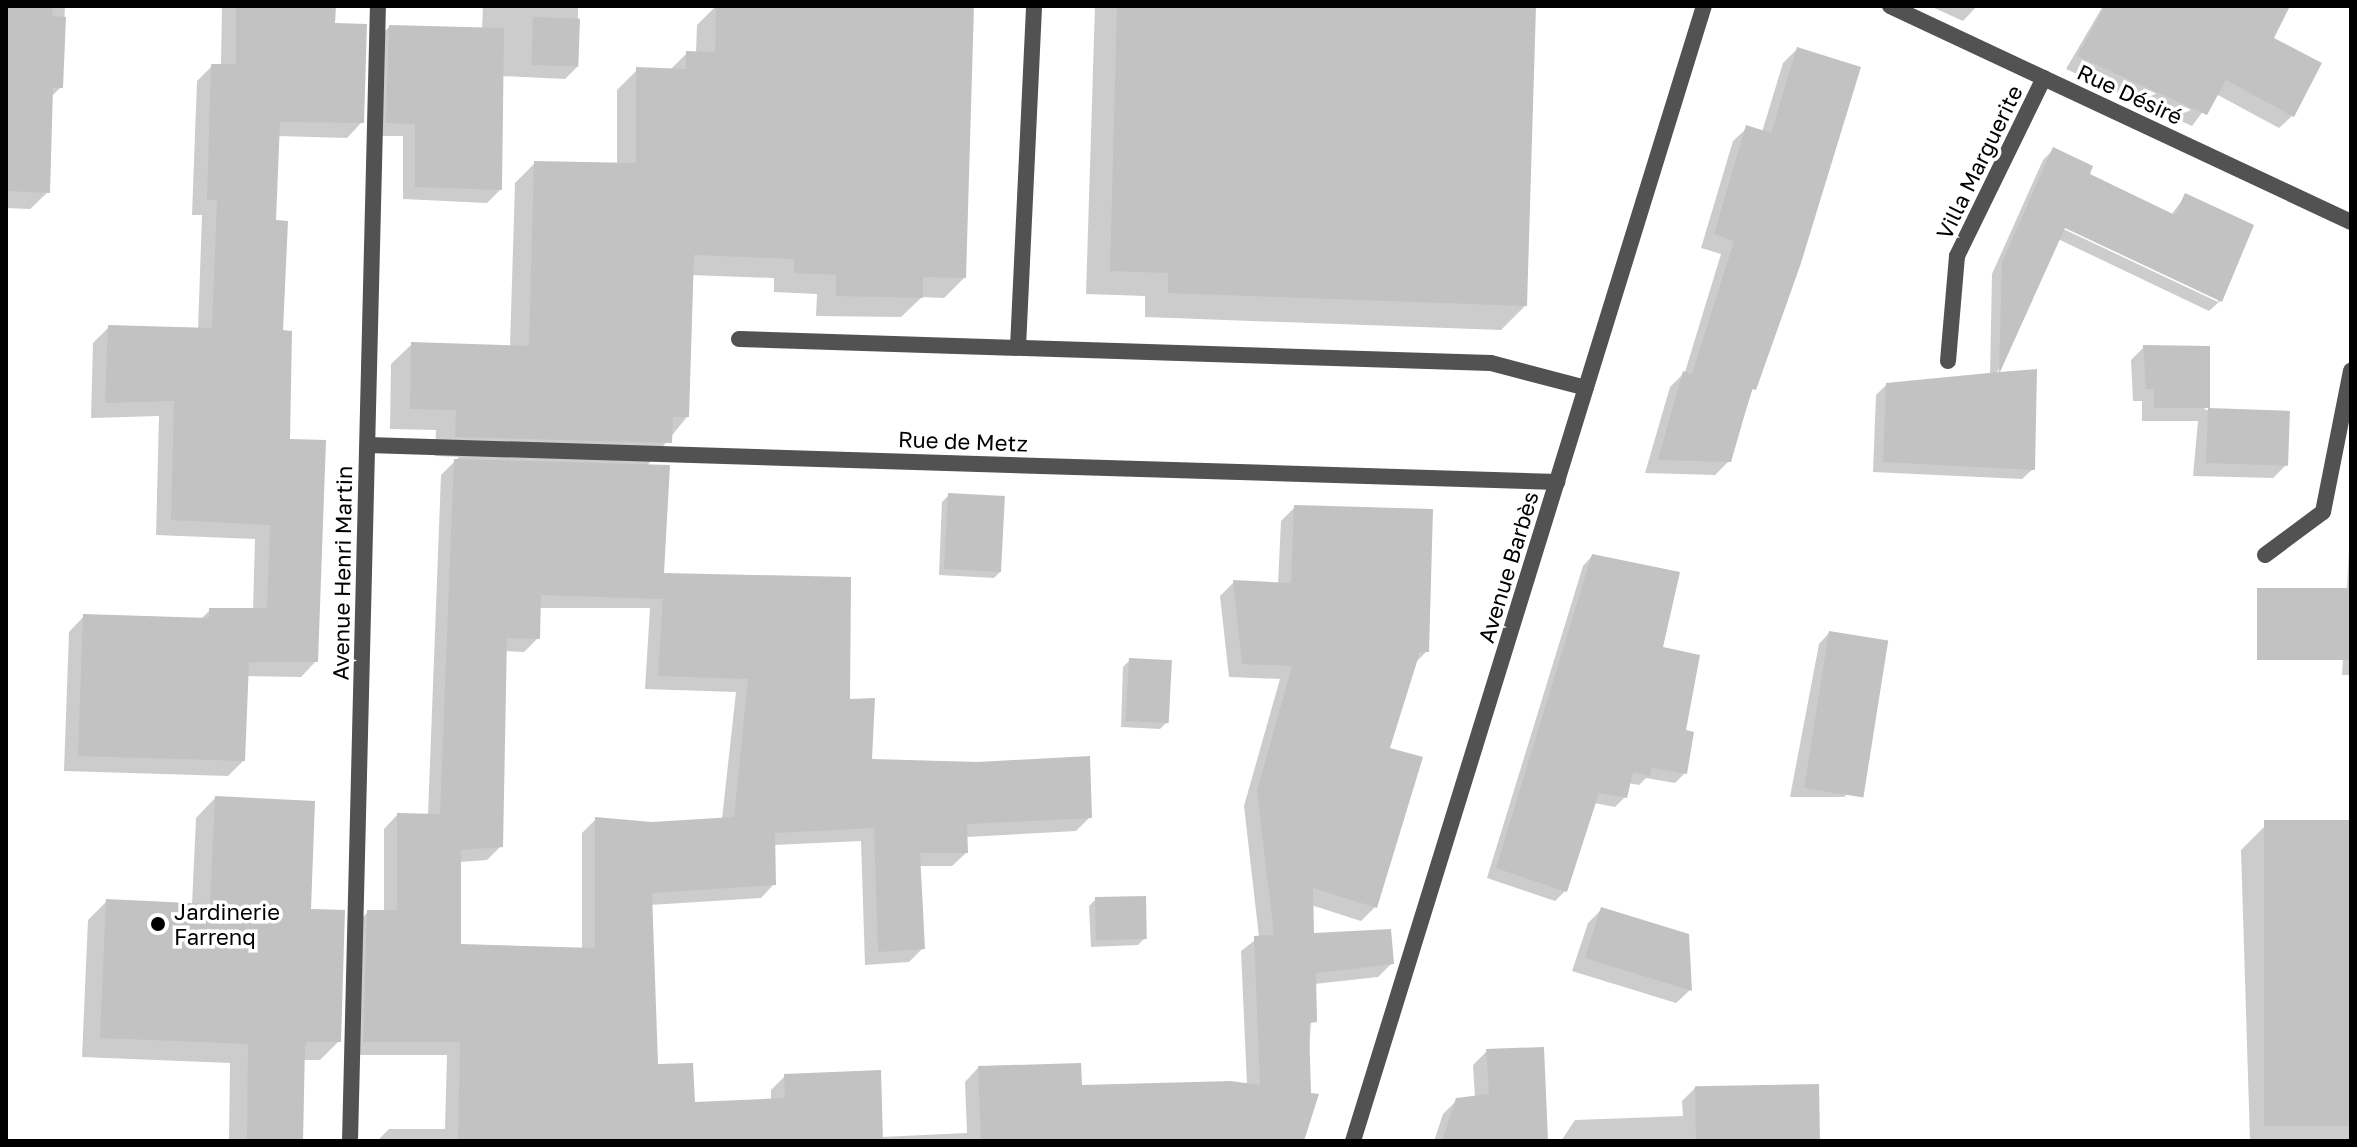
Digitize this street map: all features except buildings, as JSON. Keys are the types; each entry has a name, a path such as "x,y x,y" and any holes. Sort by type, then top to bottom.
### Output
{"street":[{"name":"Avenue Henri Martin","path":"350,1141 378,6"},
{"path":"1018,347 1034,6"},
{"name":"Avenue Barbès","path":"1353,1141 1704,6"},
{"name":"Rue Désiré","path":"1890,6 2351,222"},
{"name":"Villa Marguerite","path":"1948,361 1957,256 2044,78"},
{"path":"739,339 1491,363 1586,388"},
{"path":"2265,555 2323,512 2351,371"},
{"name":"Rue de Metz","path":"368,445 1557,482"}],"place":[{"name":"Jardinerie Farrenq","path":"158,924"}]}
